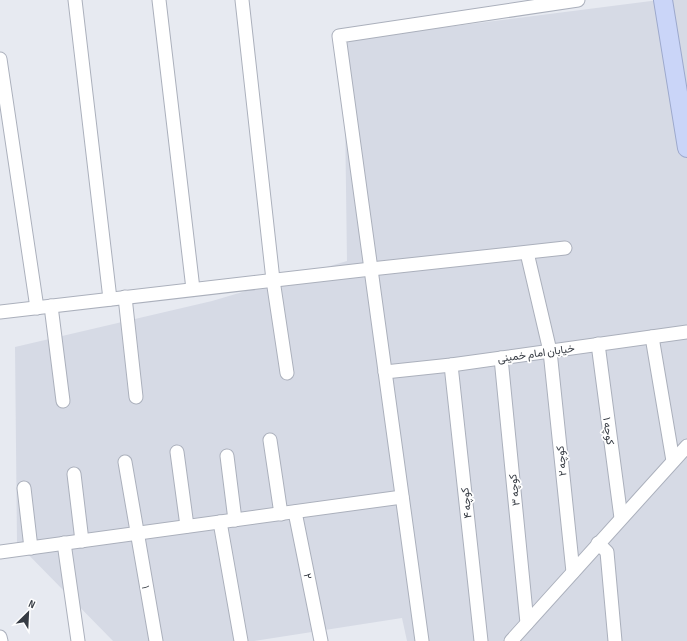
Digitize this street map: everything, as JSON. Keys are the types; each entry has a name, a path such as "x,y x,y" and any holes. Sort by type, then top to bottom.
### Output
{"street":[{"path":"75,0 110,299"},
{"path":"158,0 193,289"},
{"path":"242,0 272,280 287,373"},
{"path":"422,641 339,36 578,0"},
{"path":"663,0 687,148"},
{"path":"0,59 37,308"},
{"path":"0,312 565,248"},
{"name":"کوچه ۲","path":"528,257 550,351 573,572"},
{"path":"125,297 136,397"},
{"path":"51,306 63,401"},
{"name":"خیابان امام خمینی","path":"385,372 451,365 687,332"},
{"path":"652,337 673,461"},
{"name":"کوچه ۱","path":"598,344 621,518"},
{"name":"کوچه ۳","path":"500,358 527,623"},
{"name":"کوچه ۴","path":"451,365 481,641"},
{"path":"270,440 281,514"},
{"path":"511,641 687,446"},
{"path":"178,452 187,526"},
{"path":"227,456 235,520"},
{"name":"۱","path":"125,462 156,641"},
{"path":"74,474 82,541"},
{"path":"24,488 31,548"},
{"path":"0,552 402,497"},
{"name":"۲","path":"295,512 321,641"},
{"path":"220,522 240,641"},
{"path":"64,543 78,641"},
{"path":"598,543 607,552 614,641"},
{"path":"0,637 1,641"}],"shaded area":[{"path":"659,0 687,0 687,641 407,641 402,618 254,641 113,641 17,543 15,347 212,301 347,261 344,40"}]}
